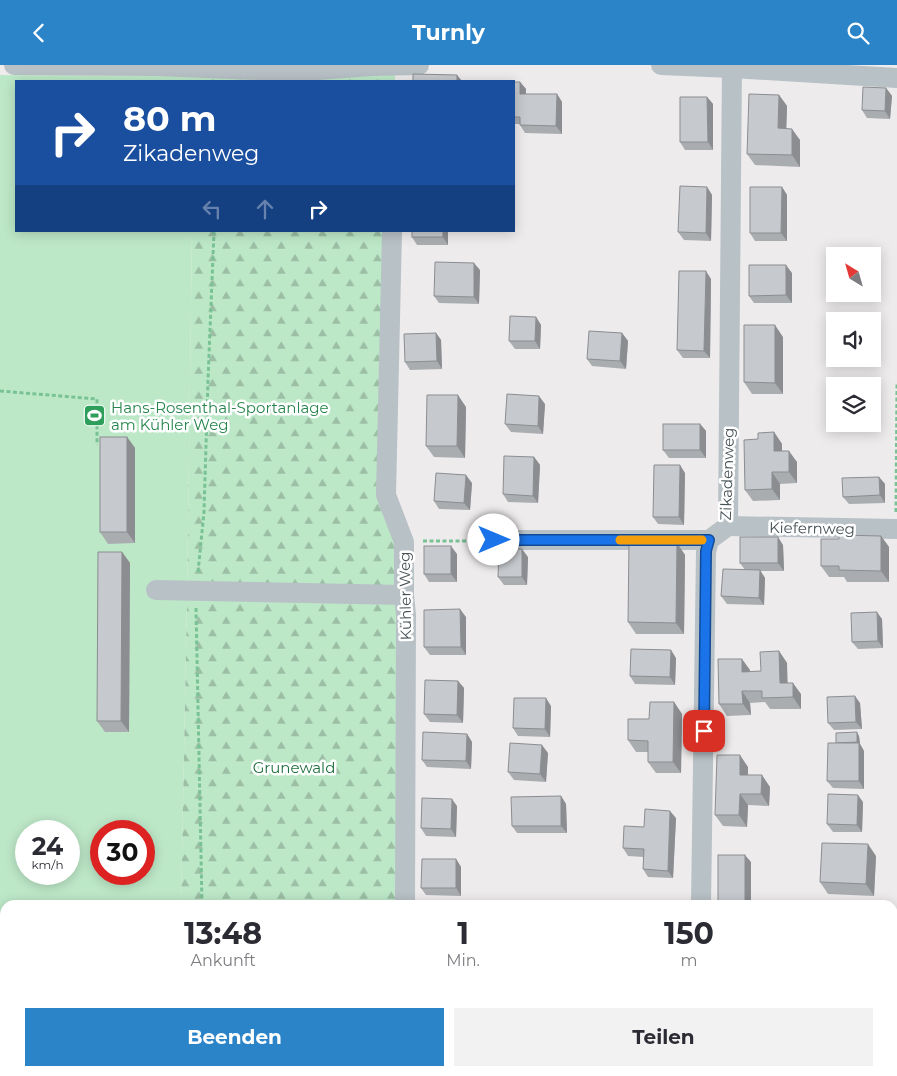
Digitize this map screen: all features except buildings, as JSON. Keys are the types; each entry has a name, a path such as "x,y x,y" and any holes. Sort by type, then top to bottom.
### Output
{"street":[{"path":"14,65 156,66 212,75 286,76 303,71 372,65 419,65"},
{"path":"396,65 396,80"},
{"path":"661,65 732,66 894,74"},
{"name":"Zikadenweg","path":"701,900 706,551 709,540 728,526 732,66"},
{"name":"Kühler Weg","path":"392,232 386,495 404,542 406,615 405,900"},
{"name":"Kiefernweg","path":"728,526 896,529"},
{"path":"494,540 709,540"},
{"path":"156,590 404,595"}],"path":[{"path":"202,900 196,592 204,512 214,232"},
{"path":"896,529 897,382"},
{"path":"0,391 97,399 97,445"},
{"path":"404,542 494,540"}],"green space":[{"path":"395,65 395,80 194,80 194,76"},
{"name":"Hans-Rosenthal-Sportanlage am Kühler Weg","path":"0,75 194,76 194,80 15,80 15,232 192,232 181,900 0,900"},
{"name":"Grunewald","path":"192,232 391,232 386,495 404,542 404,900 181,900"}],"slow traffic":[{"path":"620,540 702,540"}],"place":[{"name":"Hans-Rosenthal-Sportanlage am Kühler Weg","path":"95,416"}],"route":[{"path":"494,540 709,540 706,551 704,731"}]}
